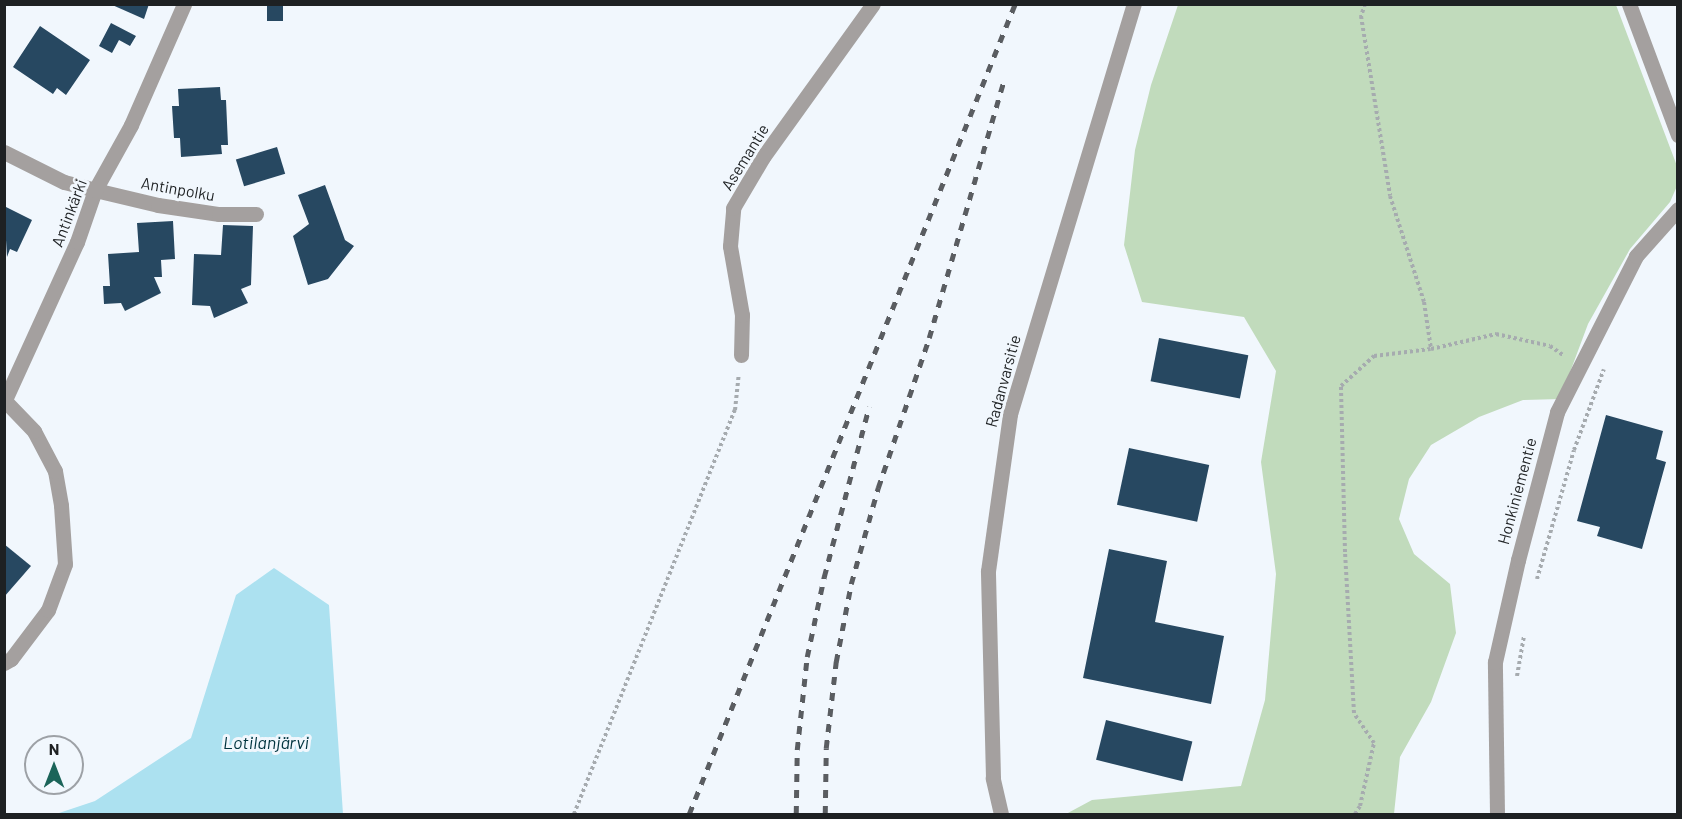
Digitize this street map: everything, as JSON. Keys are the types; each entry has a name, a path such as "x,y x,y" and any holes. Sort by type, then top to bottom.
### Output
{"street":[{"name":"Antinkärki","path":"5,402 77,242 95,190 131,125 184,4"},
{"name":"Asemantie","path":"741,355 742,315 730,246 734,208 763,157 873,4"},
{"name":"Radanvarsitie","path":"1001,814 993,778 988,571 1010,414 1134,4"},
{"path":"1629,4 1677,135"},
{"name":"Antinpolku","path":"4,152 64,182 158,206 219,214 256,214"},
{"name":"Honkiniementie","path":"1497,814 1495,662 1518,560 1557,412 1636,256 1677,209"},
{"path":"4,663 11,659 48,610 64,564 62,505 55,471 34,431 5,402"}],"path":[{"path":"1365,4 1361,16 1390,196 1424,302 1431,349"},
{"path":"1355,814 1360,806 1374,743 1354,713 1346,564 1341,386 1374,356 1431,349 1496,334 1550,346 1580,368"},
{"path":"574,814 735,410 741,355"},
{"path":"1536,582 1574,450 1606,365"},
{"path":"1517,679 1526,626"}],"green space":[{"path":"1178,5 1616,5 1677,166 1677,186 1670,202 1630,249 1588,324 1560,399 1523,400 1479,417 1431,445 1409,479 1399,519 1414,554 1450,584 1456,633 1431,702 1400,757 1394,814 1066,814 1092,800 1241,786 1265,700 1276,574 1261,462 1276,371 1244,317 1142,302 1124,245 1135,150 1151,85"}],"water":[{"name":"Lotilanjärvi","path":"274,568 329,605 343,814 56,814 95,801 191,738 236,595"}],"building":[{"path":"110,4 149,4 144,19"},
{"path":"267,4 283,4 283,21 267,21"},
{"path":"111,23 136,36 130,46 119,40 112,53 99,46"},
{"path":"40,26 90,60 66,95 57,88 53,94 13,67"},
{"path":"220,87 221,100 226,100 228,145 221,145 222,154 181,157 180,138 174,138 172,106 179,106 178,89"},
{"path":"277,147 285,174 244,186 236,160"},
{"path":"325,185 345,240 354,246 328,279 308,285 293,236 309,224 298,195"},
{"path":"4,206 32,220 17,252 10,249 7,257"},
{"path":"173,221 175,259 161,260 162,277 154,277 161,293 125,311 121,303 104,304 103,286 110,286 108,254 139,252 137,223"},
{"path":"223,225 253,226 251,285 241,289 248,303 214,318 210,306 192,305 194,254 221,255"},
{"path":"1159,338 1248,355 1240,399 1151,381"},
{"path":"1606,415 1663,431 1656,459 1666,462 1642,549 1597,536 1600,527 1577,521"},
{"path":"1129,448 1209,465 1197,522 1117,505"},
{"path":"4,544 31,566 4,597"},
{"path":"1109,549 1167,561 1155,622 1224,636 1211,704 1083,678"},
{"path":"1106,720 1192,742 1182,781 1096,760"}],"railway":[{"path":"689,814 1015,4"},
{"path":"825,814 826,748 836,662 851,584 878,488 929,338 1003,84"},
{"path":"796,814 797,750 807,657 824,577 869,407"}]}
